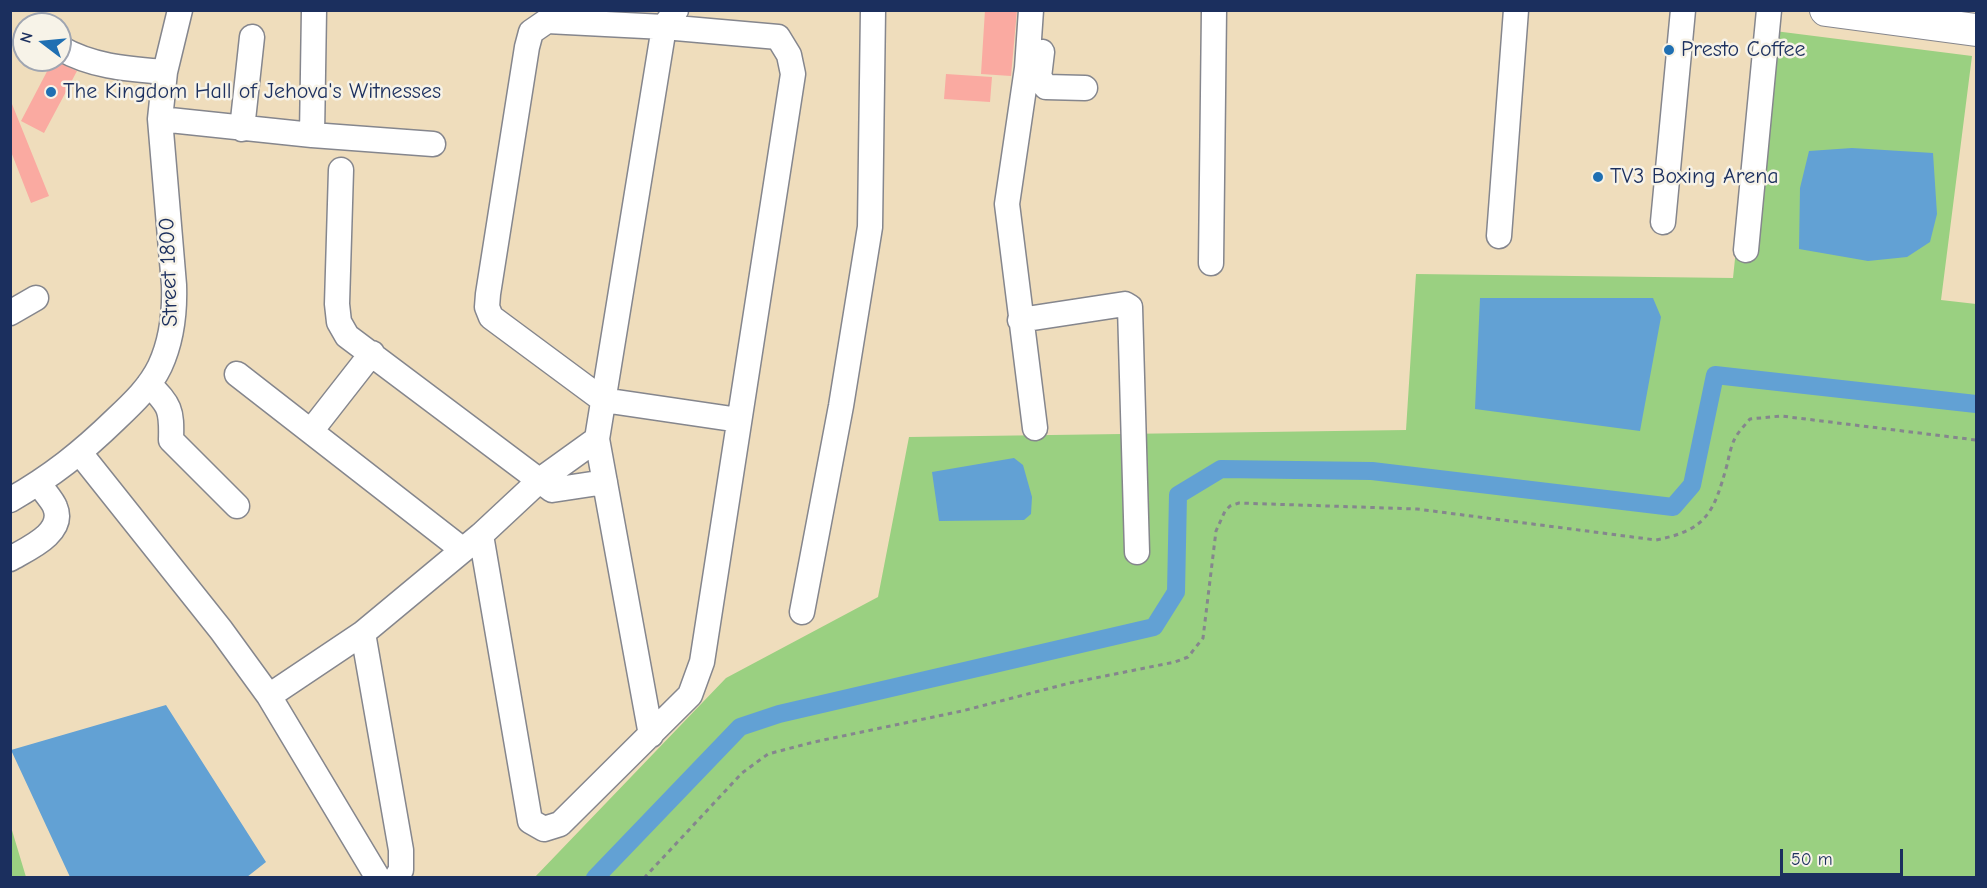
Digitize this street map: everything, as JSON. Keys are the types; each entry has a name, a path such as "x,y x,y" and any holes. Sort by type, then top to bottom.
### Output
{"main road":[{"path":"1826,10 1977,30"}],"street":[{"name":"Street 1800","path":"10,500 39,484 80,453 140,396 160,366 170,338 175,312 160,119 165,72 180,10"},
{"path":"312,135 314,10"},
{"path":"802,612 841,406 870,227 873,10"},
{"path":"1031,10 1027,68 1007,204 1035,428"},
{"path":"1048,10 1039,77 1046,87 1085,88"},
{"path":"1211,263 1214,10"},
{"path":"1499,236 1516,10"},
{"path":"1663,222 1683,10"},
{"path":"1746,250 1769,10"},
{"path":"651,735 597,439 666,16"},
{"path":"481,535 530,821 544,829 560,824 690,695 702,662 793,74 789,55 778,37 666,16 547,21 531,32 526,46 487,307 491,317 603,400 739,420"},
{"path":"242,129 252,37"},
{"path":"72,55 117,68 165,72"},
{"path":"160,119 242,129 433,144"},
{"path":"341,170 337,304 339,322 347,336 372,352 552,490 605,482"},
{"path":"10,313 36,298"},
{"path":"1020,320 1125,304 1130,307 1137,552"},
{"path":"311,430 372,352"},
{"path":"237,374 463,550"},
{"path":"149,384 168,403 172,423 171,440 237,506"},
{"path":"268,696 363,633 481,535 540,480 597,439"},
{"path":"80,453 221,630 268,696 378,878"},
{"path":"10,559 45,539 56,524 56,507 39,484"},
{"path":"363,633 401,850 401,870 396,878"}],"path":[{"path":"644,878 742,773 768,753 962,711 1070,683 1175,662 1188,657 1203,638 1213,542 1218,522 1230,506 1239,503 1417,509 1656,540 1676,536 1693,528 1712,509 1717,500 1735,439 1750,419 1782,416 1977,440"}],"green space":[{"path":"1759,29 1972,56 1941,300 1976,304 1976,877 534,878 726,678 878,597 909,437 1406,430 1416,274 1733,278"},
{"path":"11,827 26,877 11,877"}],"water":[{"path":"1852,148 1933,153 1937,214 1930,242 1907,257 1868,261 1799,249 1800,188 1809,151"},
{"path":"1480,298 1653,298 1661,317 1640,431 1475,409"},
{"path":"1014,458 1023,465 1032,497 1031,514 1024,520 939,521 932,472"},
{"path":"166,705 266,862 247,877 70,877 11,750"}],"building":[{"path":"985,10 1017,10 1011,76 981,74"},
{"name":"The Kingdom Hall of Jehova's Witnesses","path":"72,69 77,71 44,133 21,121 47,72 72,72"},
{"path":"946,74 992,77 990,102 944,99"},
{"path":"10,99 49,196 31,203 10,149"}],"waterway":[{"path":"595,878 740,727 779,714 1154,627 1176,592 1178,495 1221,469 1372,471 1673,507 1692,485 1715,375 1976,404"}],"place":[{"name":"Presto Coffee","path":"1669,50"},
{"name":"The Kingdom Hall of Jehova's Witnesses","path":"51,92"},
{"name":"TV3 Boxing Arena","path":"1598,177"}]}
